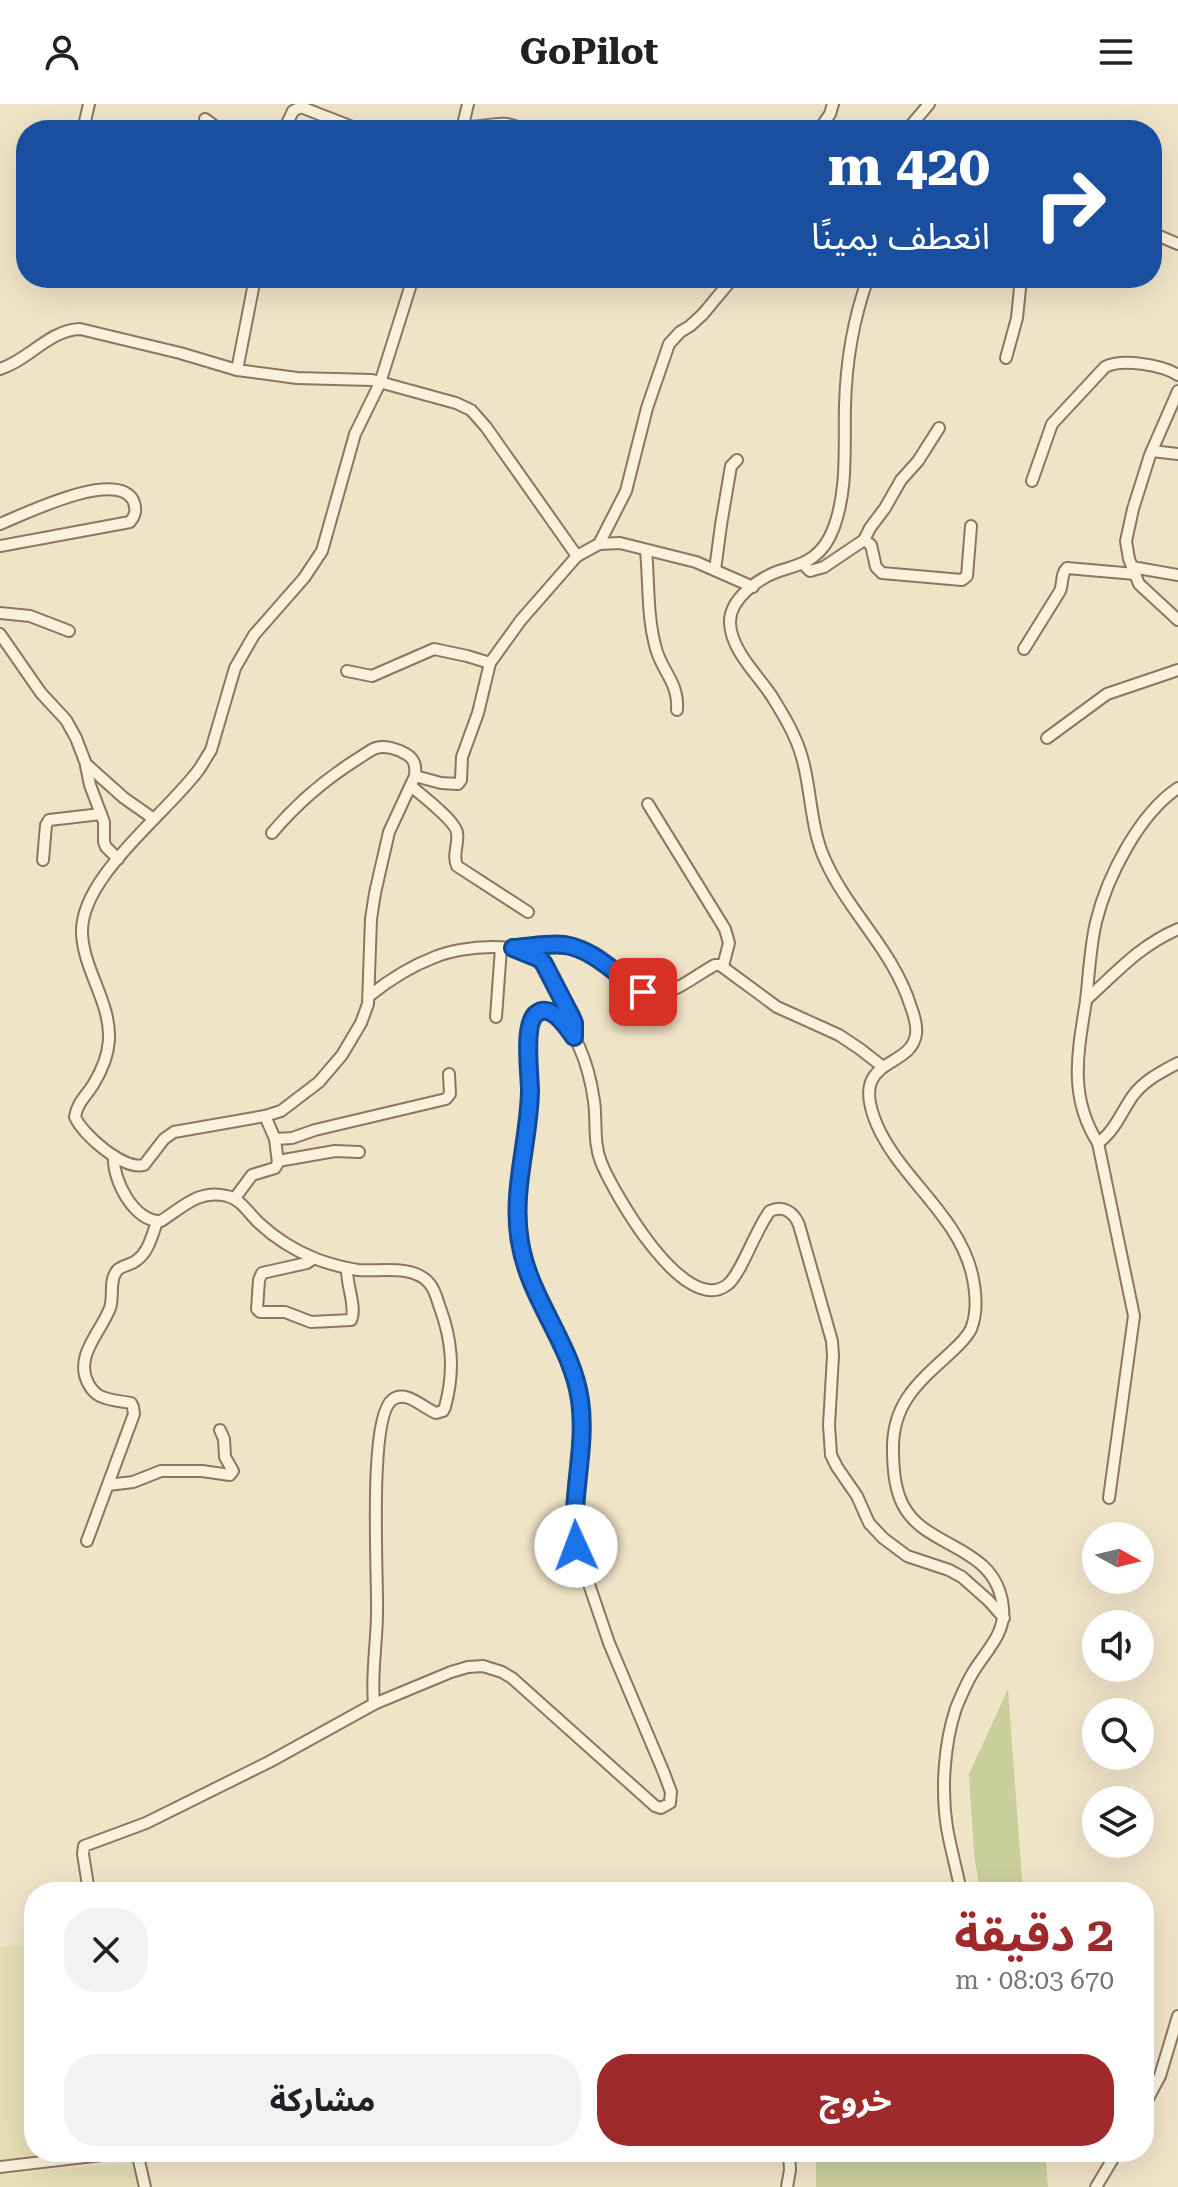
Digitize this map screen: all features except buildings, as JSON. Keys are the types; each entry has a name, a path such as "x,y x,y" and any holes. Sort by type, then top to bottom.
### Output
{"street":[{"path":"915,120 929,104"},
{"path":"289,120 293,111 301,107 334,120"},
{"path":"237,370 253,288"},
{"path":"272,833 315,790 376,748 391,748 409,756 416,768 389,832 375,893 371,919 369,996 361,1023 350,1043 319,1082 291,1106 265,1116 174,1132 139,1167 114,1156 95,1142 75,1117 77,1107 106,1059 110,1038 83,942 82,927 86,911 96,889 118,859 195,775 207,757 235,668 246,647 312,569 322,551 355,434 380,383 410,288"},
{"path":"599,544 626,491 647,408 669,344 703,314 725,288"},
{"path":"865,288 851,336 845,460 833,530 817,555 803,564 775,573 753,587 744,594 730,615 732,631 741,652 771,696 798,745 816,833 828,866 889,958 915,1020 917,1032 910,1048 873,1078 869,1089 872,1113 891,1151 945,1221 971,1270 976,1303 967,1336 906,1398 899,1413 892,1449 898,1491 904,1508 917,1522 989,1570 999,1588 1004,1618 998,1634 964,1690 950,1736 945,1808 959,1882"},
{"path":"1006,358 1017,318 1020,288"},
{"path":"0,369 24,358 61,332 80,329 237,370 297,378 363,379 456,403 471,410 492,435 577,556"},
{"path":"1032,481 1052,424 1105,367 1121,363 1163,368 1178,375"},
{"path":"1178,391 1152,451 1128,527 1127,547 1143,589 1178,620"},
{"path":"803,564 810,571 817,569 864,540 901,480 918,461 939,428"},
{"path":"1152,451 1178,454"},
{"path":"715,570 731,466 737,460"},
{"path":"0,524 45,505 98,489 115,489 130,495 136,507 135,516 130,522 0,546"},
{"path":"864,540 871,545 876,567 882,573 962,580 967,576 971,526"},
{"path":"413,781 458,784 461,780 462,757 478,713 490,663 521,620 577,556 599,544 620,543 696,562 753,587"},
{"path":"646,550 654,644 660,662 675,687 677,710"},
{"path":"1024,649 1060,591 1067,568 1178,575"},
{"path":"0,613 30,616 69,631"},
{"path":"0,634 41,693 66,720 76,738 104,822 104,842 118,859"},
{"path":"347,671 372,676 434,649 490,663"},
{"path":"1047,738 1107,694 1178,670"},
{"path":"86,764 124,798 154,819"},
{"path":"413,781 455,826 454,856 457,866 528,912"},
{"path":"1109,1498 1134,1316 1098,1143 1077,1084 1080,1029 1096,924 1108,888 1142,822 1178,788"},
{"path":"648,804 725,929 729,943 723,966"},
{"path":"43,860 49,820 101,814"},
{"path":"1086,1000 1135,954 1178,929"},
{"path":"369,996 396,976 432,958 458,951 556,945 576,948 650,995 673,989 715,965 723,966 780,1010 839,1035 883,1067"},
{"path":"496,1017 501,948"},
{"path":"513,948 540,959 544,964 574,1023 574,1037"},
{"path":"87,1882 84,1846 146,1823 269,1762 374,1704 461,1669 476,1666 502,1672 520,1685 655,1806 667,1806 672,1799 609,1643 576,1546 574,1520 582,1432 577,1383 522,1254 517,1209 530,1111 530,1026 537,1014 542,1012 559,1017 574,1037 592,1089 596,1143 605,1172 621,1203 644,1237 680,1276 703,1288 715,1289 727,1285 770,1211 784,1209 793,1215 799,1225 832,1341 829,1445 837,1467 857,1496 871,1526 883,1538 907,1556 962,1577 1004,1618"},
{"path":"1098,1143 1110,1133 1138,1089 1178,1063"},
{"path":"275,1139 292,1138 446,1099 450,1094 449,1074"},
{"path":"235,1198 252,1175 275,1168 278,1161 275,1139 265,1116"},
{"path":"278,1161 325,1152 359,1152"},
{"path":"114,1156 115,1168 130,1201 144,1216 157,1222"},
{"path":"87,1541 119,1448 132,1424 133,1407 131,1403 95,1394 84,1371 85,1358 111,1304 115,1273 140,1258 157,1222 200,1196 213,1194 235,1198 261,1225 314,1258 347,1268 399,1271 424,1279 438,1301 451,1344 451,1376 443,1411 436,1413 408,1398 396,1398 389,1402 381,1424 375,1509 377,1594 374,1704"},
{"path":"314,1258 307,1263 262,1273 257,1309 260,1312 285,1312 311,1322 351,1320 354,1314 346,1279 347,1268"},
{"path":"108,1485 133,1482 161,1471 230,1475 233,1471 225,1457 220,1430"},
{"path":"1154,2087 1178,2016"},
{"path":"0,2167 42,2162"},
{"path":"139,2162 145,2187"},
{"path":"787,2187 790,2162"},
{"path":"1096,2187 1111,2162"}],"shaded area":[{"path":"24,1945 24,2161 0,2165 0,1947"},
{"path":"134,2162 138,2187 0,2187 0,2175"}],"green space":[{"path":"1008,1689 1022,1882 978,1882 969,1774"},
{"path":"816,2162 1046,2162 1048,2187 816,2187"}],"route":[{"path":"576,1546 574,1520 582,1432 577,1383 566,1352 531,1279 520,1246 517,1209 530,1111 530,1026 537,1014 550,1013 559,1017 574,1037 574,1023 540,959 513,948 556,945 576,948 643,992"}]}
